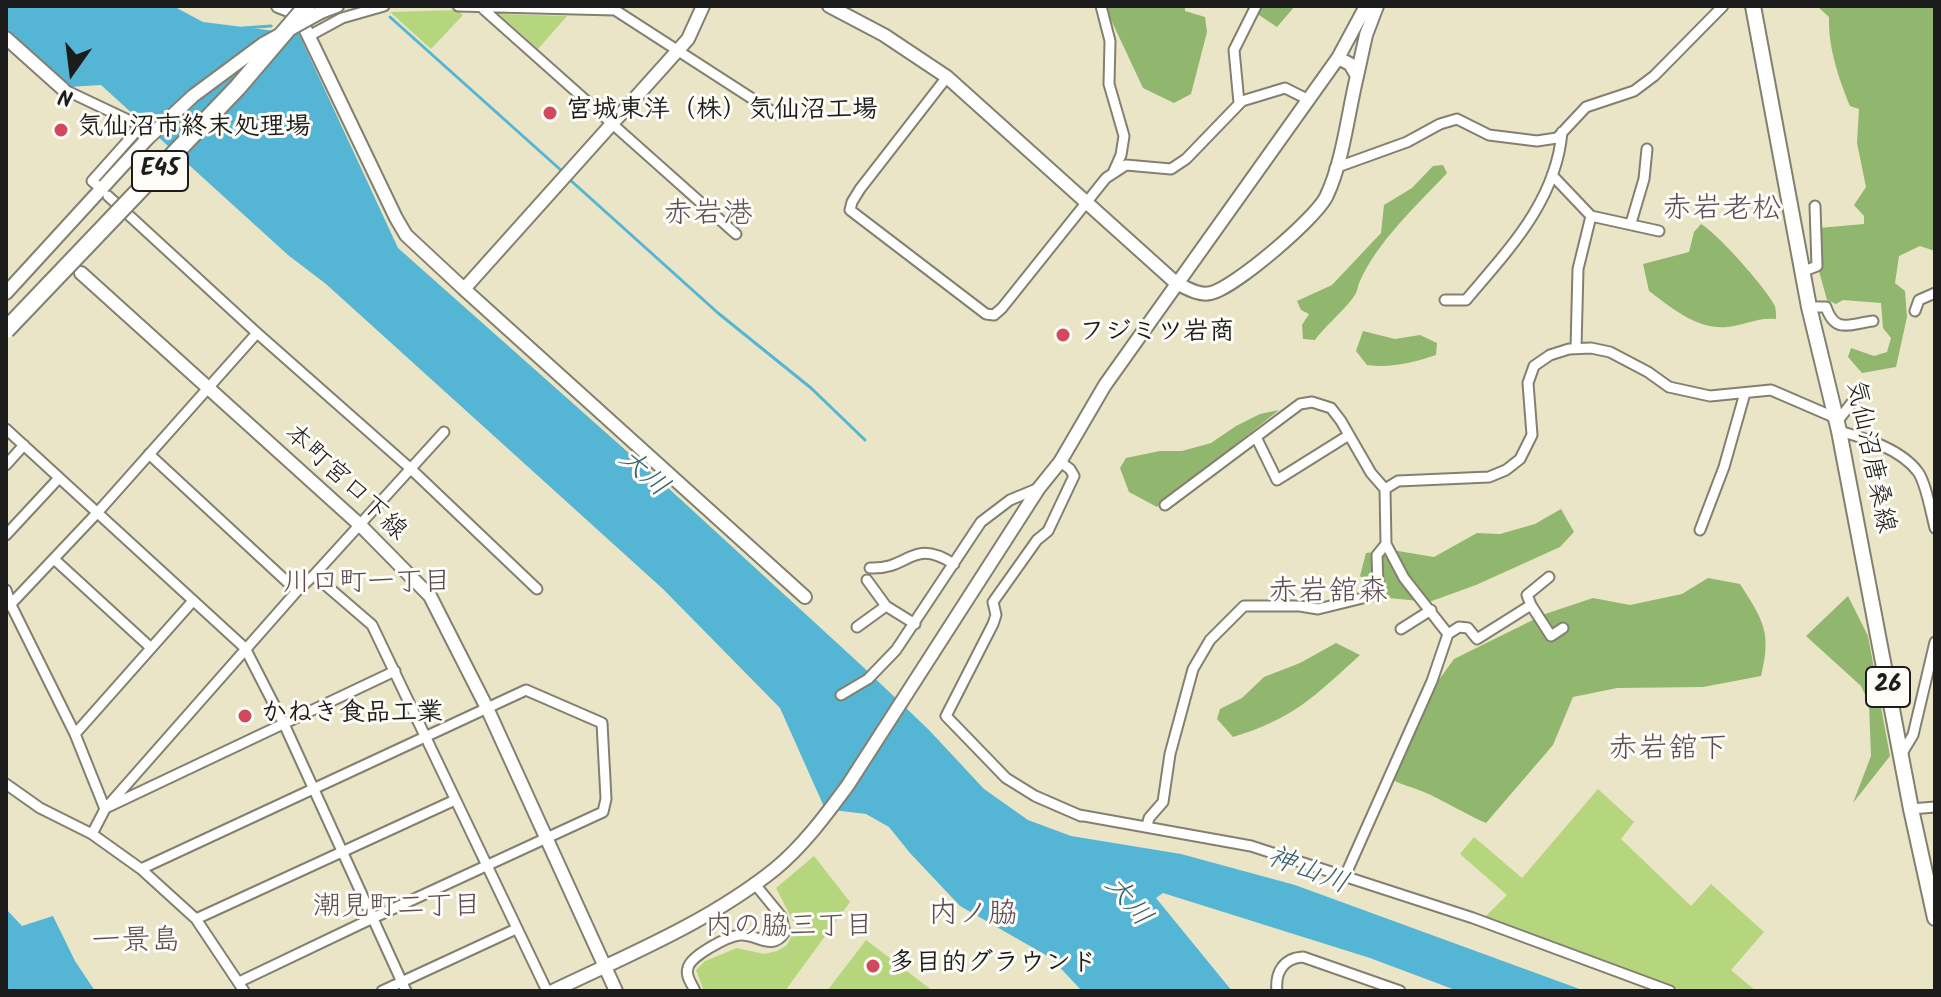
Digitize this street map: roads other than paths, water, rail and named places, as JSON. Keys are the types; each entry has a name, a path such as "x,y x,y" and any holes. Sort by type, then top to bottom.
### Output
{"highway":[{"name":"E45","path":"6,317 211,104 296,6"},
{"name":"E45","path":"6,330 314,9"}],"main road":[{"name":"気仙沼唐桑線","path":"1753,6 1809,307 1837,424 1911,809 1934,910"}],"street":[{"path":"278,6 295,14 309,36 406,235 805,597"},
{"path":"6,293 147,139 193,96 314,9 337,6"},
{"path":"309,36 342,18 384,6"},
{"path":"458,6 615,10 776,114"},
{"path":"464,289 688,39 703,6"},
{"path":"829,6 884,35 947,77 1176,283 1197,293 1209,294 1247,272 1314,215 1327,197 1377,6"},
{"path":"1101,6 1110,41 1109,84 1124,136 1121,155 1113,174"},
{"path":"1239,103 1234,50 1256,6"},
{"path":"314,575 372,625 516,929 550,991 651,945 718,908 775,869 819,824 848,785 1039,488 1060,462 1105,385 1338,58 1366,6"},
{"path":"1335,168 1407,142 1440,124 1457,119 1489,135 1508,139 1537,141 1557,138 1586,107 1634,91 1654,76 1723,6"},
{"path":"481,7 736,234"},
{"path":"6,38 63,89 141,126 92,181 98,186"},
{"path":"1338,58 1350,64 1357,76"},
{"path":"947,77 860,189 850,210 972,306 994,315 1086,200 1126,165 1171,169 1186,159 1239,103 1285,88 1309,100"},
{"path":"1445,300 1466,300 1530,223 1560,156 1562,132"},
{"path":"1631,223 1644,179 1647,149"},
{"path":"1552,175 1591,216 1659,231"},
{"path":"108,196 411,469 537,589"},
{"path":"1804,271 1817,266 1815,206"},
{"path":"1576,348 1578,269 1591,216"},
{"name":"本町宮口下線","path":"81,273 360,525 430,596 487,708 616,991"},
{"path":"1915,311 1919,300 1935,293"},
{"path":"1809,307 1826,307 1830,320 1837,325 1873,321"},
{"path":"8,607 97,513 257,333"},
{"path":"1385,489 1398,481 1489,477 1506,470 1520,459 1532,435 1528,383 1534,366 1550,355 1576,348 1610,352 1669,387 1710,396 1771,390 1898,455 1919,473 1935,528"},
{"path":"1837,424 1860,392"},
{"path":"1700,530 1724,467 1745,393"},
{"path":"1165,505 1300,404 1312,402 1331,408 1371,473 1385,489 1386,544 1404,578 1448,634"},
{"path":"6,429 245,648 284,724 404,986"},
{"path":"92,834 105,809 245,648 444,432"},
{"path":"1256,437 1277,480 1349,435"},
{"path":"6,465 24,445"},
{"path":"149,454 297,591"},
{"path":"1060,462 1074,476 1061,507 1048,531 1037,540 993,602 996,615 993,624 946,716 1006,778 1035,796 1080,816 1251,846 1553,946 1670,991"},
{"path":"6,535 59,478"},
{"path":"841,695 868,679 896,650 981,522 1010,500 1039,488"},
{"path":"1147,826 1149,818 1163,802 1170,754 1185,695 1193,669 1210,640 1244,606 1318,609 1371,596 1378,585 1377,555 1386,544"},
{"path":"870,568 887,567 914,554 930,552 954,564"},
{"path":"54,559 150,647"},
{"path":"1549,577 1527,595 1551,636 1563,628"},
{"path":"867,580 886,606 915,624"},
{"path":"6,590 8,607 75,734 105,809"},
{"path":"75,734 192,602"},
{"path":"1345,876 1432,681 1448,634 1459,627 1468,628 1477,639 1531,605"},
{"path":"857,627 886,606"},
{"path":"1401,629 1431,610"},
{"path":"1901,755 1913,735 1935,642"},
{"path":"105,809 395,671"},
{"path":"6,784 40,808 92,834 141,869 196,919 242,987 373,918 603,812 606,799 602,723 526,690 141,869"},
{"path":"196,919 455,800"},
{"path":"1911,809 1935,807"},
{"path":"695,991 687,973 697,955 739,935 772,943 785,932 781,916 754,883"},
{"path":"382,991 404,986 516,929"},
{"path":"1277,991 1276,979 1280,970 1294,958 1303,957 1400,991"}],"water":[{"name":"大川","path":"6,6 173,6 203,22 299,34 398,248 666,486 861,665 929,730 984,789 1028,820 1071,836 1181,854 1295,885 1585,991 1458,991 1370,958 1163,893 1156,898 1232,991 1082,991 1051,958 960,906 889,827 866,814 825,809 780,708 663,589 101,85 69,87 6,28"},
{"path":"6,909 22,926 53,916 75,961 95,991 6,991"}],"waterway":[{"path":"390,17 563,172"},
{"path":"243,28 271,26"},
{"path":"568,178 718,313 811,388 865,440"}],"place":[{"name":"宮城東洋（株）気仙沼工場","path":"550,113"},
{"name":"気仙沼市終末処理場","path":"61,130"},
{"name":"フジミツ岩商","path":"1063,335"},
{"name":"かねき食品工業","path":"245,716"},
{"name":"多目的グラウンド","path":"873,966"}],"district":[{"name":"赤岩老松","path":"1722,212"},
{"name":"赤岩港","path":"708,217"},
{"name":"川口町一丁目","path":"367,585"},
{"name":"赤岩舘森","path":"1328,595"},
{"name":"赤岩舘下","path":"1668,752"},
{"name":"潮見町二丁目","path":"397,909"},
{"name":"内ノ脇","path":"973,917"},
{"name":"内の脇三丁目","path":"789,929"},
{"name":"一景島","path":"136,944"}],"water label":[{"name":"神山川","path":"1307,873"}]}
